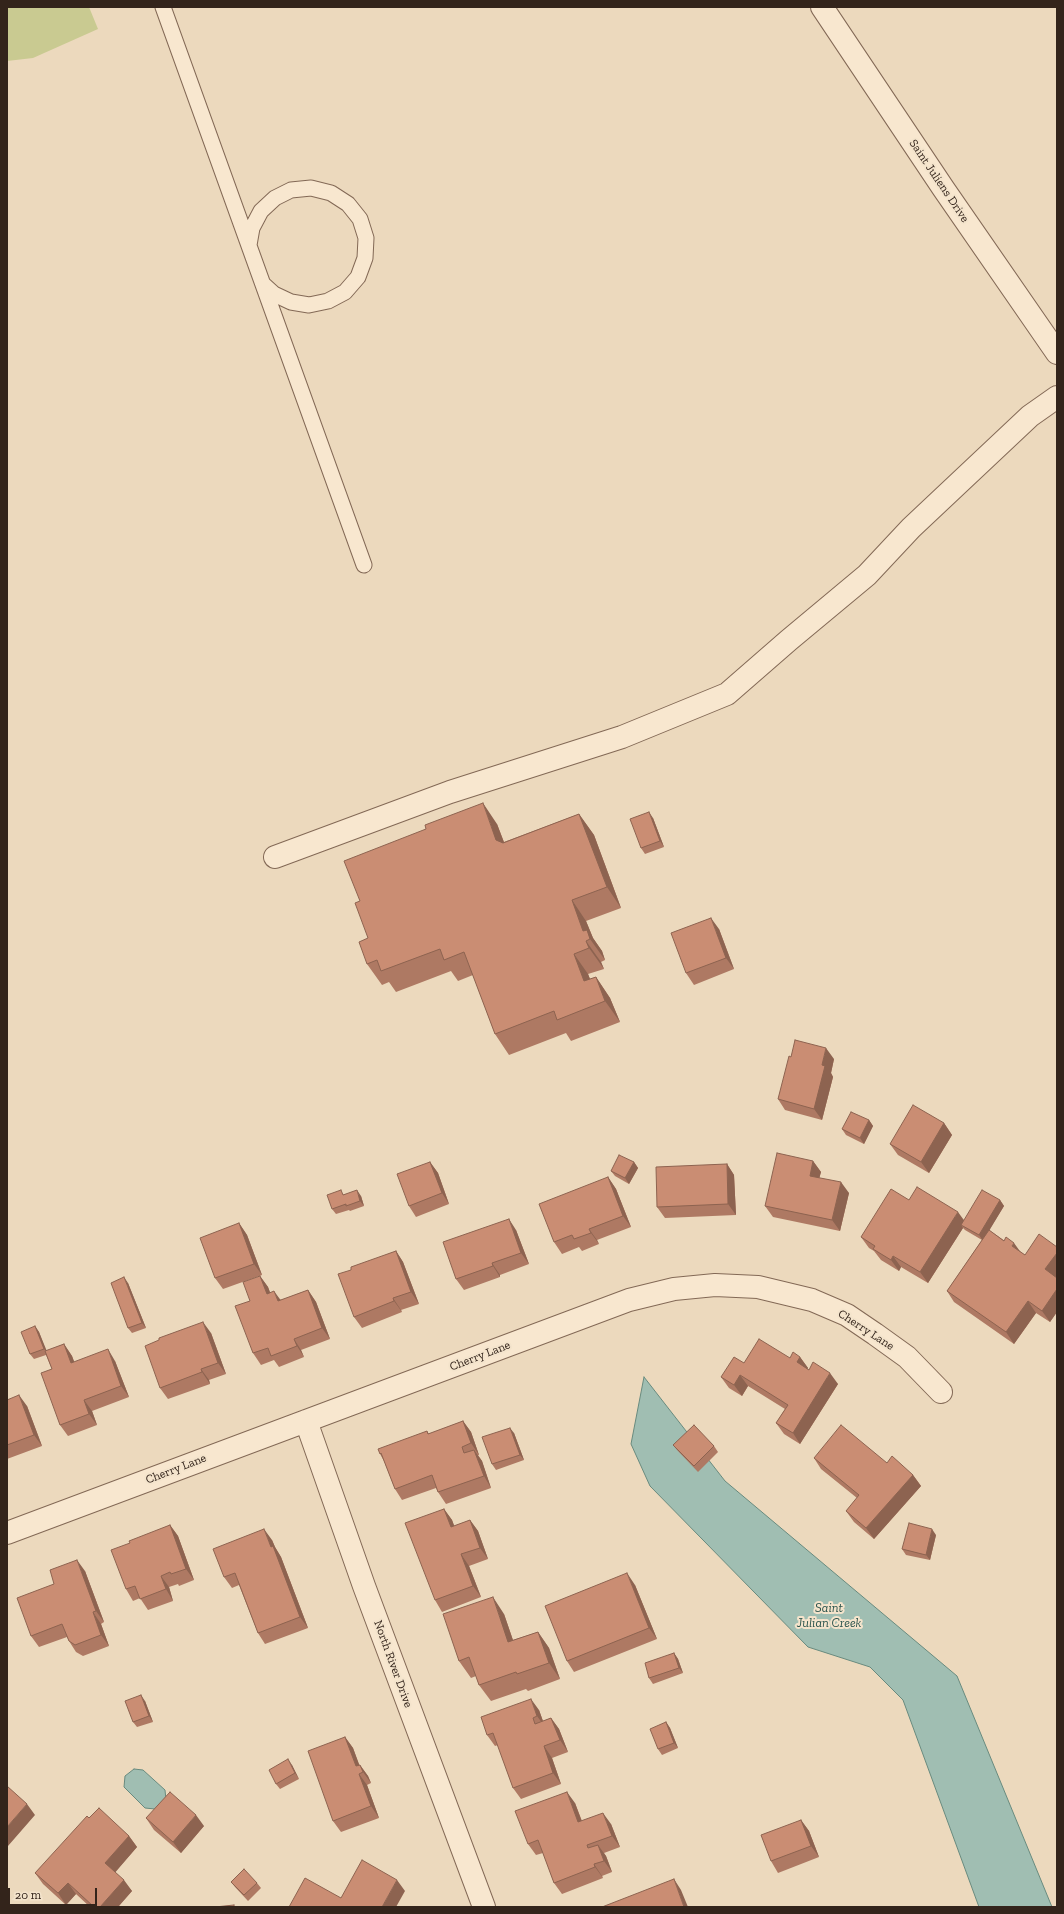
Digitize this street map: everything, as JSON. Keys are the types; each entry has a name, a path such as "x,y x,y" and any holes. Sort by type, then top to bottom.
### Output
{"street":[{"name":"Saint Juliens Drive","path":"822,7 1057,353"},
{"path":"275,856 450,792 622,737 727,694 867,575 911,528 1030,416 1057,397"},
{"name":"Cherry Lane","path":"7,1533 629,1300 674,1289 715,1285 758,1288 812,1300 847,1315 907,1357 941,1392"},
{"name":"North River Drive","path":"306,1421 364,1586 484,1907"}],"lane":[{"path":"163,7 364,565"},
{"path":"249,246 252,228 261,211 275,198 291,190 311,188 331,193 348,204 360,219 366,238 365,258 358,277 345,292 328,301 309,305 291,302 274,294 262,283"}],"green space":[{"path":"7,7 89,7 98,29 33,58 7,61"}],"water":[{"name":"Saint Julian Creek","path":"644,1377 725,1481 957,1676 1052,1907 979,1907 903,1700 870,1667 808,1647 650,1486 631,1444"},
{"path":"134,1769 143,1770 165,1790 166,1800 155,1809 145,1808 124,1787 125,1776"}],"building":[{"path":"483,803 496,840 503,843 579,814 607,887 572,900 583,931 587,930 590,939 586,941 589,948 574,954 584,981 596,977 605,1001 557,1020 554,1011 495,1034 464,952 444,960 440,949 381,971 377,960 367,964 359,942 368,938 355,903 360,901 344,861 426,829 425,825"},
{"path":"649,812 660,841 641,848 630,819"},
{"path":"711,918 726,958 686,973 671,933"},
{"path":"795,1040 826,1048 822,1065 825,1066 814,1109 778,1099 789,1056 791,1057"},
{"path":"913,1105 944,1123 921,1162 890,1144"},
{"path":"851,1112 869,1120 860,1138 842,1129"},
{"path":"777,1153 813,1161 810,1176 841,1182 832,1220 765,1206"},
{"path":"619,1155 634,1162 625,1178 611,1171"},
{"path":"430,1162 442,1193 409,1206 397,1174"},
{"path":"727,1164 728,1204 657,1207 656,1167"},
{"path":"608,1177 623,1216 589,1229 591,1233 574,1239 572,1235 554,1242 539,1204"},
{"path":"917,1187 958,1212 920,1272 893,1256 891,1260 873,1249 875,1246 861,1237 891,1189 909,1200"},
{"path":"341,1190 343,1195 357,1190 360,1201 332,1209 327,1195"},
{"path":"982,1190 1000,1200 979,1235 961,1225"},
{"path":"509,1219 521,1253 492,1263 493,1266 456,1279 443,1242"},
{"path":"239,1223 254,1264 215,1278 200,1238"},
{"path":"989,1230 1004,1241 1006,1237 1014,1243 1012,1246 1025,1255 1039,1234 1057,1247 1057,1253 1045,1269 1057,1278 1057,1289 1042,1311 1028,1301 1006,1332 947,1291"},
{"path":"396,1251 411,1292 393,1298 394,1301 354,1317 338,1274 351,1270 351,1267"},
{"path":"260,1276 267,1294 274,1291 278,1301 308,1290 322,1328 294,1339 297,1346 271,1356 268,1348 253,1353 235,1306 250,1301 243,1282"},
{"path":"124,1277 142,1323 128,1328 111,1283"},
{"path":"203,1322 218,1363 201,1369 202,1372 160,1388 145,1346 159,1340 159,1338"},
{"path":"35,1326 44,1349 30,1354 21,1332"},
{"path":"759,1339 790,1358 793,1352 800,1357 797,1362 809,1370 813,1362 830,1373 793,1433 776,1423 788,1405 740,1375 734,1385 721,1377 734,1357 744,1363"},
{"path":"64,1344 71,1363 108,1349 121,1386 84,1400 89,1414 60,1425 41,1373 52,1369 45,1351"},
{"path":"19,1395 34,1435 7,1445 7,1400"},
{"path":"463,1421 471,1443 462,1447 464,1453 474,1450 484,1476 438,1492 432,1475 395,1489 378,1449 427,1431 428,1434"},
{"path":"694,1425 714,1446 694,1466 673,1445"},
{"path":"841,1425 887,1463 892,1456 913,1475 866,1528 846,1511 859,1495 814,1458"},
{"path":"510,1428 520,1455 492,1464 482,1437"},
{"path":"444,1509 451,1527 470,1520 480,1548 461,1554 473,1586 435,1600 405,1523"},
{"path":"909,1523 932,1529 926,1555 902,1549"},
{"path":"170,1525 186,1569 171,1574 170,1572 161,1576 166,1589 140,1599 135,1586 126,1589 111,1550 130,1543 129,1541"},
{"path":"264,1529 271,1547 273,1546 300,1617 258,1633 235,1573 224,1577 213,1549"},
{"path":"77,1560 96,1611 93,1612 101,1635 75,1645 69,1641 62,1624 31,1636 17,1598 54,1584 50,1570"},
{"path":"627,1573 649,1628 567,1661 545,1606"},
{"path":"493,1597 508,1642 538,1632 549,1663 517,1674 516,1672 479,1685 469,1657 459,1661 443,1614"},
{"path":"674,1653 679,1668 649,1678 645,1663"},
{"path":"141,1695 149,1716 133,1722 125,1701"},
{"path":"531,1699 537,1716 533,1718 535,1724 551,1718 560,1740 544,1746 553,1773 513,1788 493,1733 487,1735 481,1717"},
{"path":"666,1722 674,1743 658,1749 650,1729"},
{"path":"345,1737 356,1766 360,1765 363,1772 359,1774 371,1806 333,1821 308,1751"},
{"path":"288,1759 295,1773 276,1784 269,1770"},
{"path":"7,1786 27,1804 7,1827"},
{"path":"170,1792 196,1815 173,1842 146,1818"},
{"path":"567,1792 578,1822 603,1813 612,1836 587,1845 588,1848 598,1845 604,1861 594,1864 595,1867 554,1883 538,1840 528,1844 515,1811"},
{"path":"99,1808 129,1836 105,1863 124,1880 100,1907 94,1907 68,1883 58,1893 35,1873 87,1816 89,1818"},
{"path":"801,1820 811,1846 771,1861 761,1835"},
{"path":"362,1860 397,1880 382,1907 289,1907 305,1878 341,1898"},
{"path":"244,1869 257,1883 244,1895 231,1882"},
{"path":"674,1879 684,1907 602,1907"},
{"path":"234,1905 234,1907 215,1907"}]}
